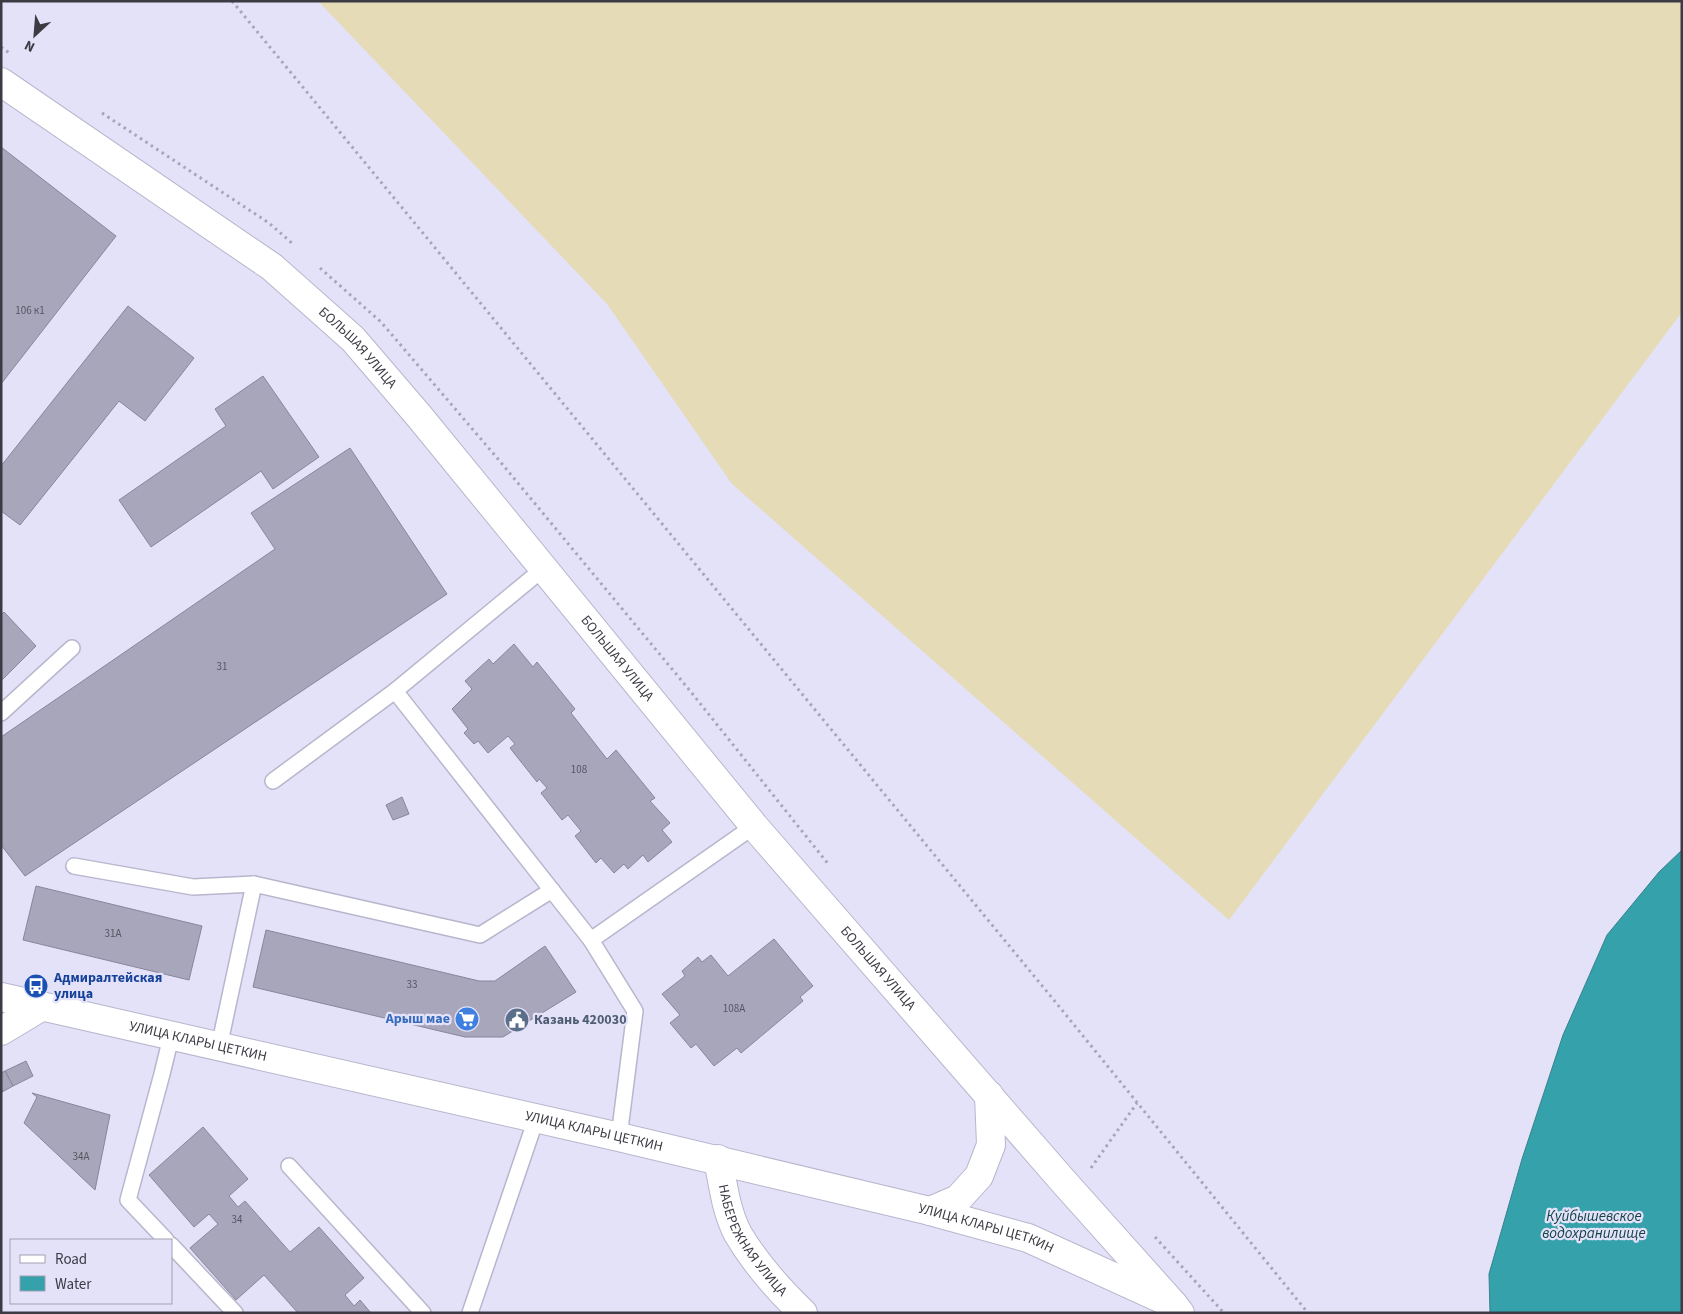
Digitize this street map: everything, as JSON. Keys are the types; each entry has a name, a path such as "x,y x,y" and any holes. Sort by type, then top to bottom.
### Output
{"street":[{"name":"БОЛЬШАЯ УЛИЦА","path":"1,82 272,267 353,339 420,416 754,826 1063,1181 1177,1308"},
{"name":"УЛИЦА КЛАРЫ ЦЕТКИН","path":"1,997 718,1159 930,1211 1028,1238 1177,1308"},
{"path":"1,1031 41,1007"},
{"path":"930,1211 958,1199 979,1176 991,1145 989,1096"},
{"name":"НАБЕРЕЖНАЯ УЛИЦА","path":"718,1159 727,1204 738,1234 774,1284 803,1313"}],"lane":[{"path":"273,781 396,690 544,568"},
{"path":"1,713 72,648"},
{"path":"396,690 591,940 635,1011 619,1137"},
{"path":"591,940 754,826"},
{"path":"74,866 193,887 254,884 480,935 552,890"},
{"path":"219,1047 254,884"},
{"path":"165,1239 128,1200 171,1036"},
{"path":"470,1313 536,1119"},
{"path":"289,1166 423,1313"},
{"path":"172,1246 236,1313"}],"path":[{"path":"232,1 1308,1313"},
{"path":"1091,1168 1137,1103"}],"sand":[{"path":"318,1 1682,1 1682,312 1229,920 732,484 607,304"}],"water":[{"name":"Куйбышевское водохранилище","path":"1682,850 1682,1313 1490,1313 1489,1274 1522,1159 1563,1035 1607,935 1659,872"}],"building":[{"path":"1,147 116,236 1,384"},
{"path":"128,306 194,358 145,421 119,401 20,525 1,511 1,466"},
{"path":"263,376 319,457 273,489 261,471 151,547 119,500 226,426 215,409"},
{"path":"350,448 447,594 25,876 1,845 1,737 275,549 251,513"},
{"path":"4,612 36,646 1,681 1,615"},
{"path":"514,644 533,667 537,662 575,709 571,713 607,759 616,750 655,798 650,801 670,823 662,830 672,842 648,862 643,855 628,869 624,864 614,873 601,858 596,863 575,836 581,831 568,815 562,820 541,793 547,788 539,779 537,782 510,748 515,744 508,736 488,753 478,741 474,744 464,733 468,729 452,709 472,689 465,681 489,659 493,664"},
{"path":"402,797 409,814 393,820 386,805"},
{"path":"36,886 202,926 189,980 23,940"},
{"path":"266,930 479,981 495,981 545,946 576,992 503,1037 465,1037 253,987"},
{"path":"774,939 813,986 800,997 803,1001 741,1053 737,1048 714,1066 696,1044 691,1048 670,1023 680,1015 662,994 685,976 682,971 698,957 702,962 711,955 728,976"},
{"path":"26,1061 33,1076 13,1086 5,1071"},
{"path":"5,1071 13,1086 2,1092 1,1073"},
{"path":"32,1093 110,1115 95,1190 24,1123 37,1097"},
{"path":"203,1127 248,1179 229,1196 238,1207 245,1201 290,1252 319,1227 364,1278 345,1295 354,1306 360,1300 371,1313 298,1313 264,1275 236,1300 190,1248 218,1224 209,1214 194,1227 149,1175"}],"place":[{"name":"Адмиралтейская улица","path":"36,986"},
{"name":"Арыш мае","path":"467,1019"},
{"name":"Казань 420030","path":"517,1020"}]}
